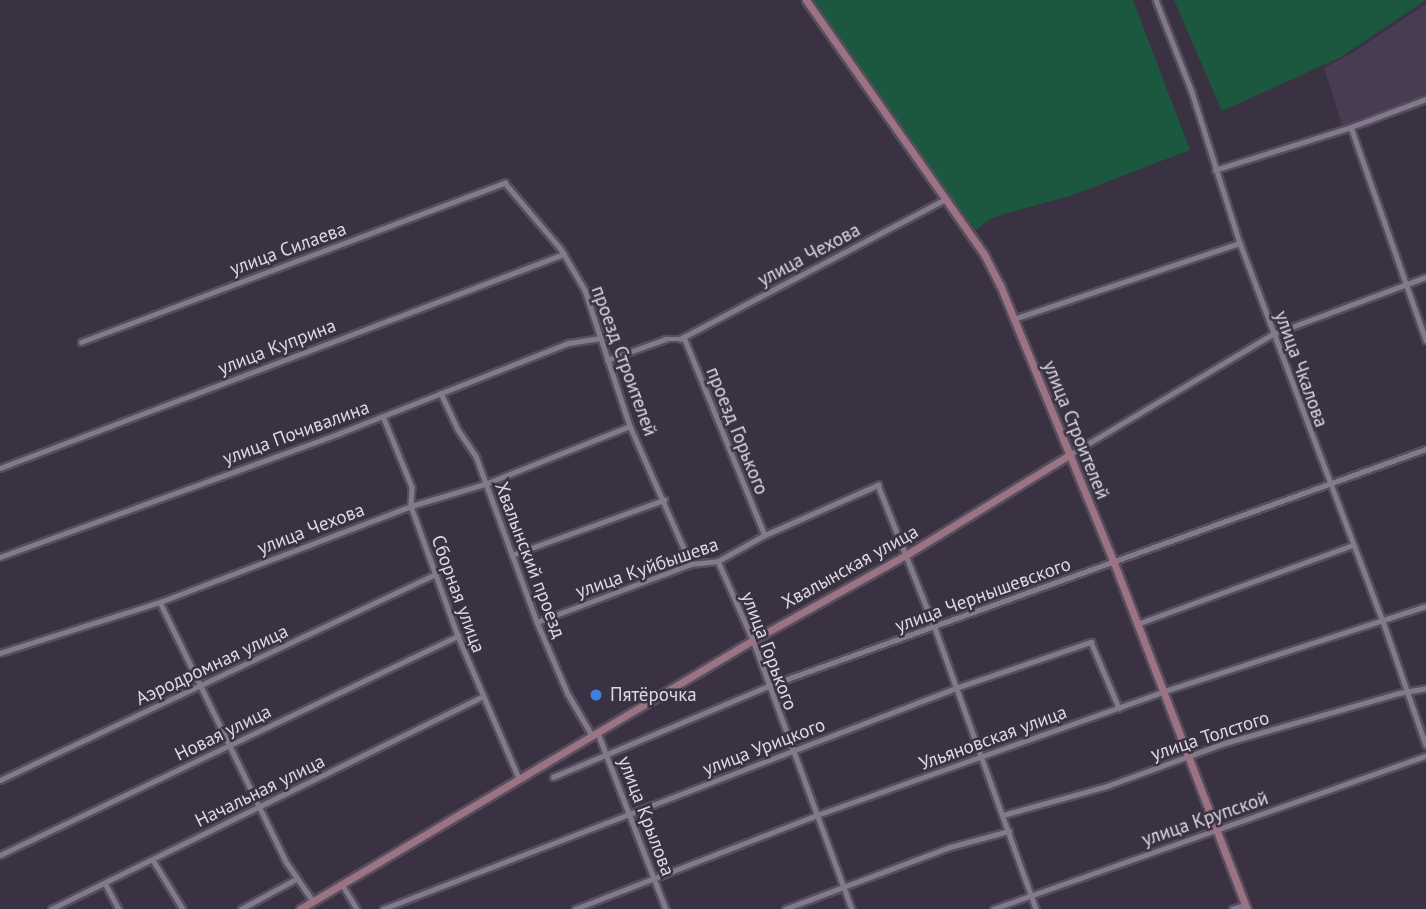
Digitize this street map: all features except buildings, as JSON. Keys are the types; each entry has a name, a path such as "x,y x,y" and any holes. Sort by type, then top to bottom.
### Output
{"street":[{"name":"улица Строителей","path":"806,0 985,256 1014,319 1114,563 1247,907"},
{"name":"улица Чкалова","path":"1156,0 1192,92 1240,243 1383,621 1426,746"},
{"path":"1216,170 1351,127 1426,99"},
{"path":"1351,127 1426,340"},
{"name":"проезд Строителей","path":"506,183 564,254 585,290 630,426 691,564"},
{"name":"улица Силаева","path":"81,342 506,183"},
{"name":"улица Чехова","path":"607,360 666,339 684,337 944,200"},
{"path":"1014,319 1240,243"},
{"name":"улица Куприна","path":"0,468 564,254"},
{"name":"Хвалынская улица","path":"300,909 752,640 906,555 1273,334 1426,277"},
{"name":"проезд Горького","path":"684,337 765,535"},
{"name":"улица Почивалина","path":"0,557 383,416 569,343 602,338"},
{"name":"Хвалынский проезд","path":"442,393 457,428 476,456 537,622 568,694 595,734"},
{"name":"Сборная улица","path":"383,416 412,487 411,506 458,635 482,698 519,779"},
{"name":"улица Чехова","path":"0,653 160,602 411,506 485,484 630,426"},
{"name":"улица Чернышевского","path":"553,777 606,752 768,686 1426,449"},
{"name":"улица Куйбышева","path":"537,622 691,564 718,561 765,535 878,485 906,555"},
{"path":"512,555 664,500"},
{"path":"1137,624 1353,545"},
{"path":"906,555 1036,909"},
{"name":"улица Горького","path":"718,561 752,640 852,909"},
{"name":"Аэродромная улица","path":"0,780 436,574"},
{"path":"160,602 296,879 313,901"},
{"name":"Ульяновская улица","path":"575,909 817,815 1165,691 1426,606"},
{"name":"Новая улица","path":"0,855 458,635"},
{"name":"улица Урицкого","path":"383,909 956,688 1091,642 1119,708"},
{"name":"улица Толстого","path":"1003,815 1107,786 1188,755 1399,693 1426,688"},
{"name":"Начальная улица","path":"53,908 482,698"},
{"name":"улица Крылова","path":"595,734 606,752 666,909"},
{"name":"улица Крупской","path":"993,909 1426,756"},
{"path":"785,909 950,847 1009,831"},
{"path":"153,860 183,909"},
{"path":"241,909 296,879"},
{"path":"105,883 119,909"},
{"path":"342,884 357,909"},
{"path":"1232,909 1247,907"}],"shaded area":[{"path":"1426,4 1426,95 1342,125 1324,68"}],"green space":[{"path":"814,0 1133,0 1190,150 1070,196 988,220 976,230 942,186"},
{"path":"1174,0 1426,0 1341,57 1222,111"}],"place":[{"name":"Пятёрочка","path":"596,695"}]}
